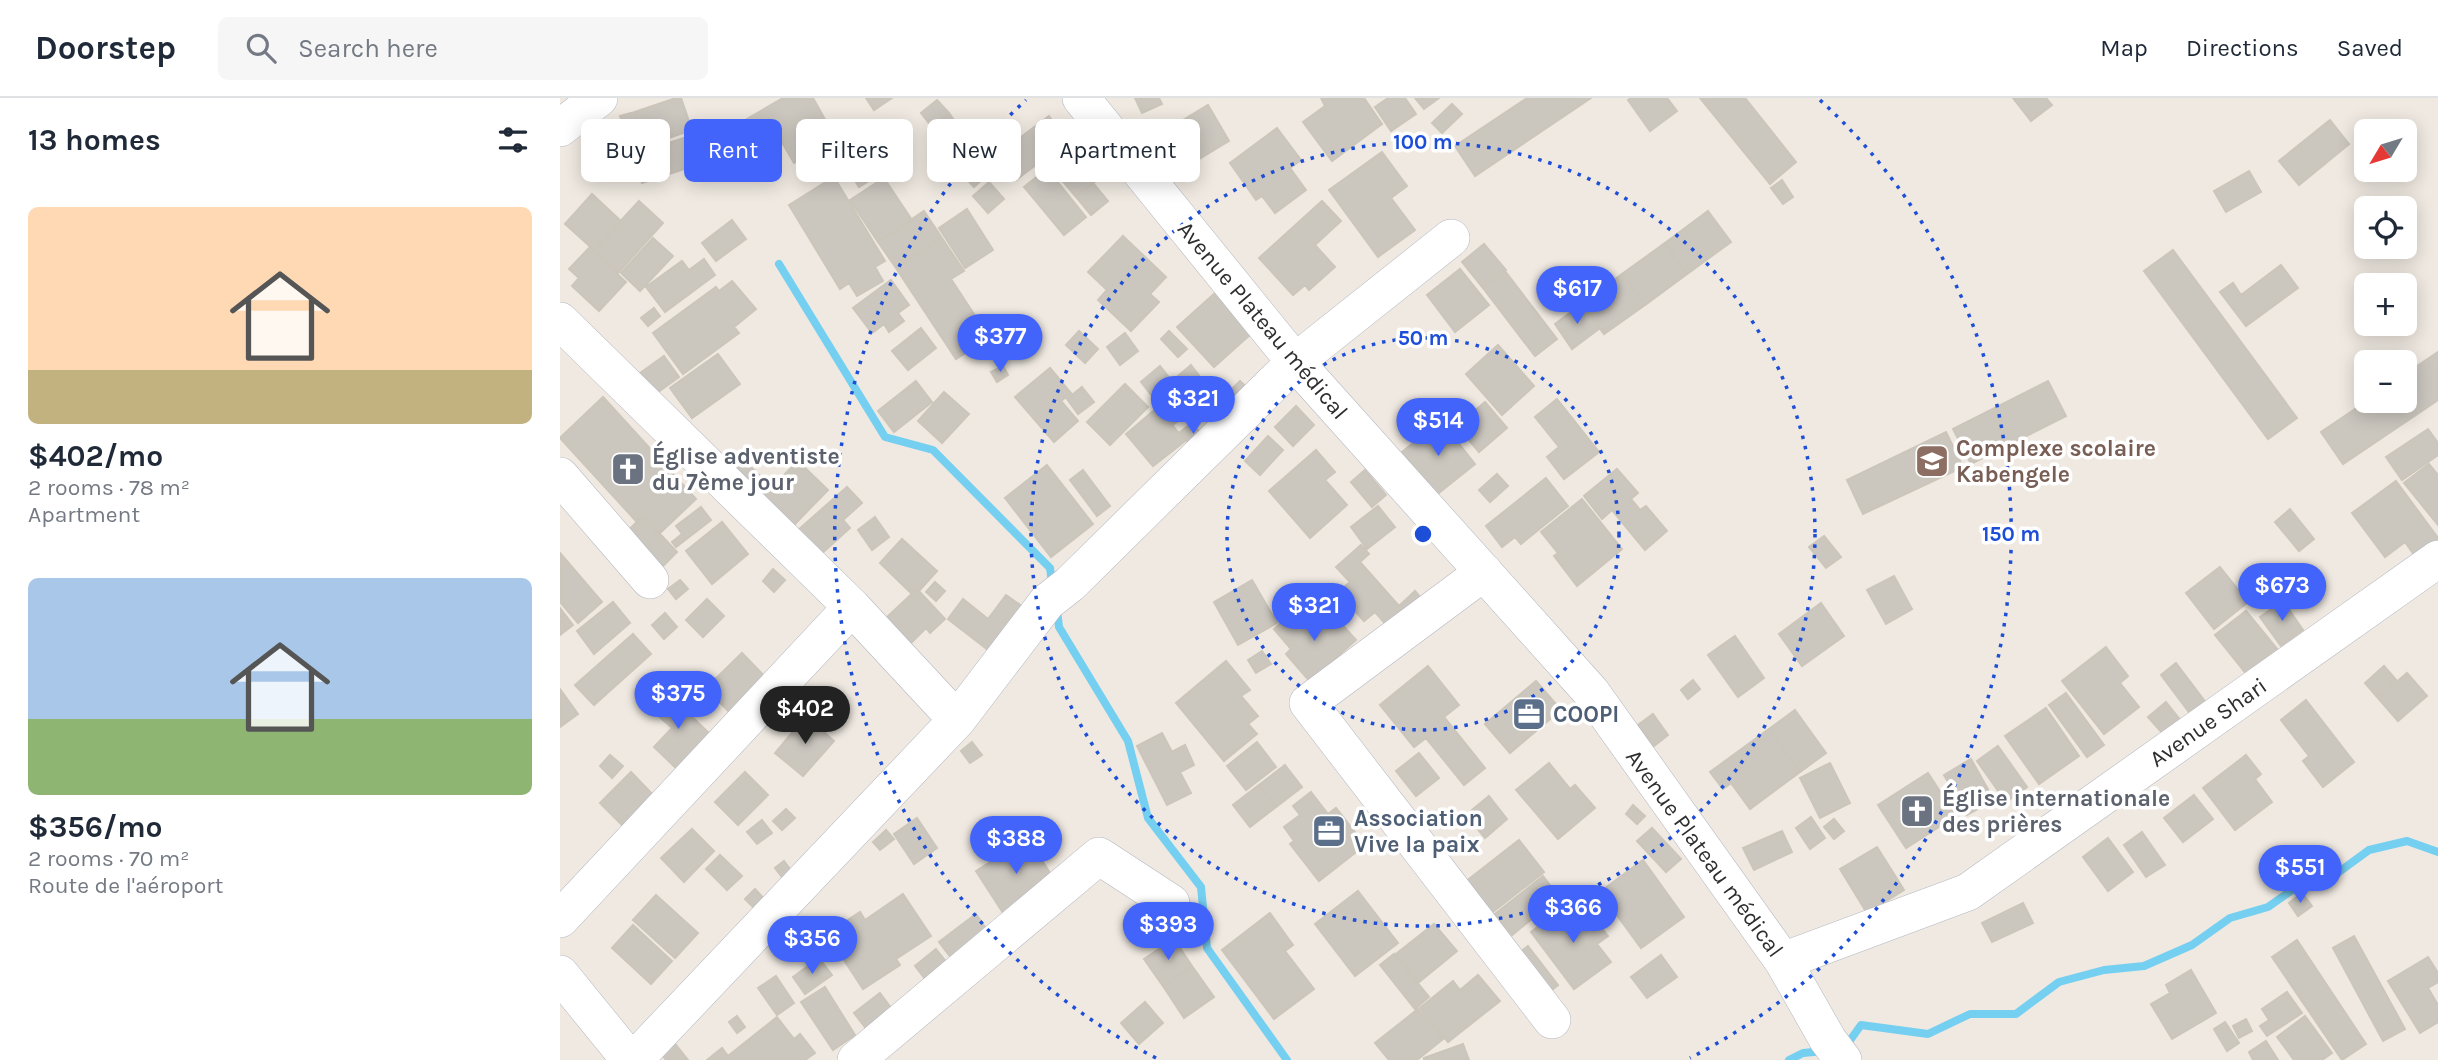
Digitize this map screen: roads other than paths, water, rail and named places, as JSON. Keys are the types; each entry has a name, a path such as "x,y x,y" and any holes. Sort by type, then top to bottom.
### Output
{"street":[{"path":"560,128 599,98"},
{"name":"Avenue Plateau médical","path":"1082,98 1295,362 1591,692 1783,961 1836,1050"},
{"path":"560,974 632,1060 957,720 1058,593 1295,362 1451,238"},
{"path":"560,321 852,607 957,720"},
{"path":"560,476 650,580"},
{"name":"Avenue Shari","path":"1783,961 1968,892 2438,559"},
{"path":"1484,572 1308,703 1552,1020"},
{"path":"560,919 852,607"},
{"path":"856,1060 1099,856 1171,903"}],"waterway":[{"path":"779,264 885,437 933,450 1050,568 1052,583"},
{"path":"1057,610 1059,627 1128,741 1148,818 1201,887 1207,948 1287,1060"},
{"path":"1846,1046 1861,1025 1928,1034 1970,1014 2016,1014 2059,982 2104,970 2144,966 2192,945 2230,918 2268,907 2299,885 2332,877 2369,850 2407,841 2438,852"},
{"path":"1789,1060 1803,1053 1824,1051"}],"place":[{"name":"Complexe scolaire Kabengele","path":"1932,461"},
{"name":"Église adventiste du 7ème jour","path":"628,469"},
{"name":"COOPI","path":"1529,714"},
{"name":"Église internationale des prières","path":"1917,811"},
{"name":"Association Vive la paix","path":"1329,831"}]}
